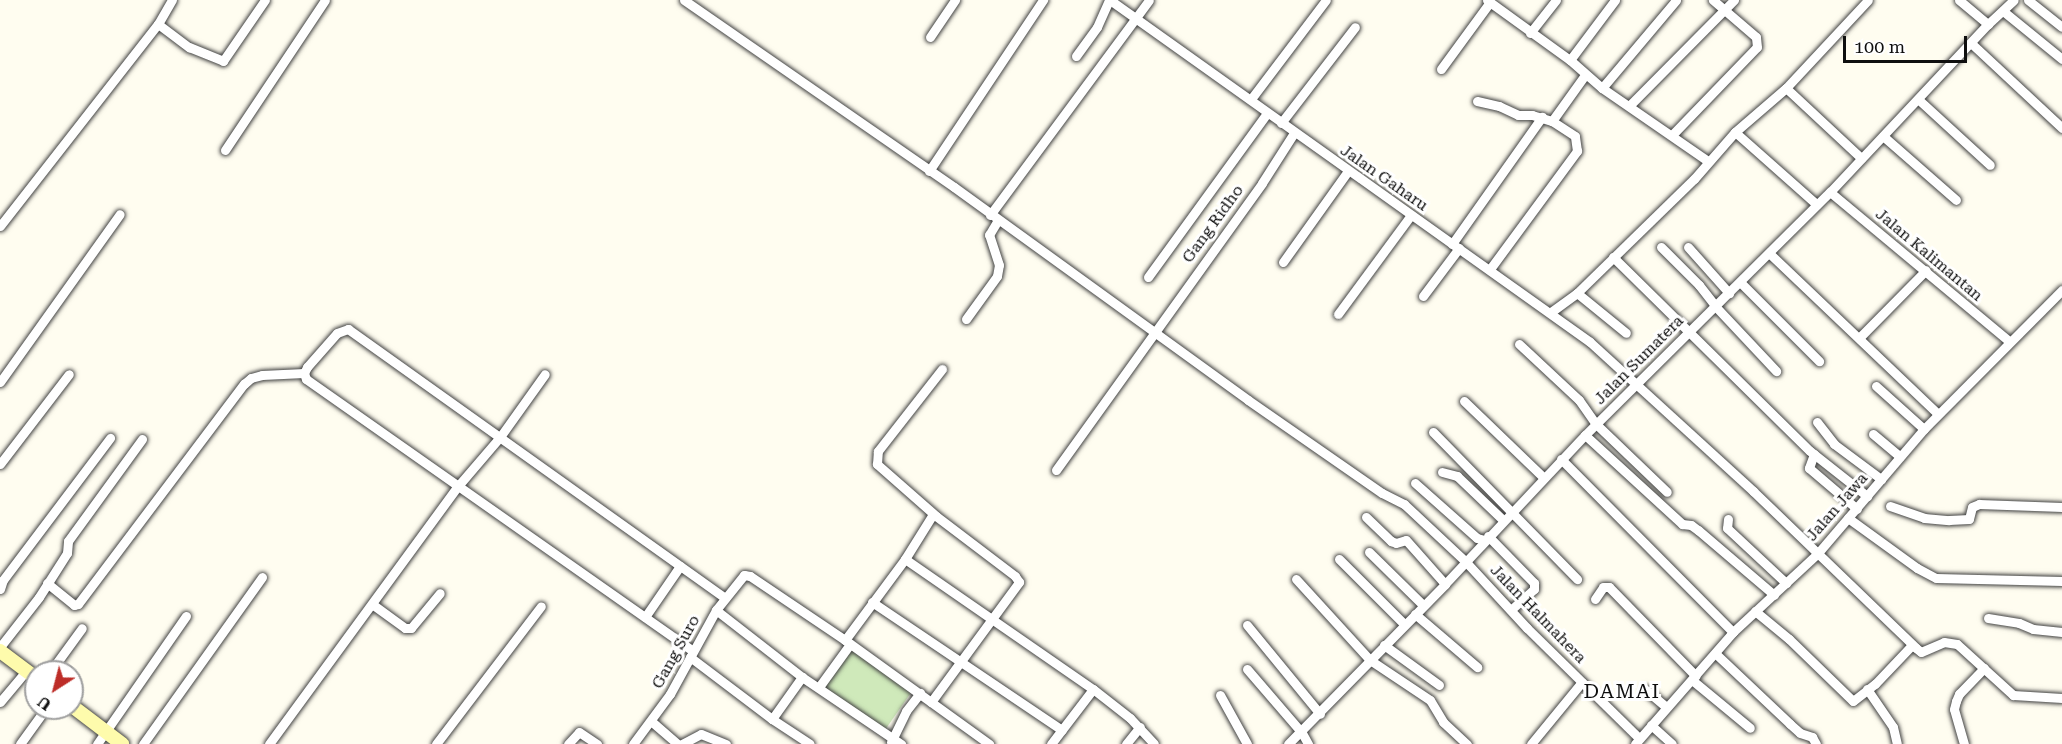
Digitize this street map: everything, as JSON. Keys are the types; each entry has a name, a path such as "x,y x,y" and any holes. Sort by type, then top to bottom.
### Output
{"street":[{"path":"0,226 158,24 172,0"},
{"path":"158,24 189,47 223,61 265,0"},
{"path":"225,150 325,0"},
{"name":"Jalan Halmahera","path":"684,0 1372,486 1404,504 1466,562 1637,741"},
{"path":"930,37 954,0"},
{"path":"929,171 1042,0"},
{"path":"966,319 997,276 998,261 989,234 994,218 1149,0"},
{"path":"1251,99 1326,0"},
{"path":"1530,33 1556,0"},
{"path":"1569,60 1615,0"},
{"path":"1602,88 1676,0"},
{"path":"1672,135 1757,47 1756,37 1713,0"},
{"path":"1630,105 1734,0"},
{"path":"1551,312 1577,293 1694,179 1736,132 1786,88 1868,0"},
{"path":"1959,0 1988,24"},
{"name":"Jalan Sumatera","path":"1288,744 1302,733 1585,435 1830,192 1972,44 1988,24 2014,0"},
{"path":"2028,0 2062,27"},
{"path":"1076,56 1113,1"},
{"name":"Jalan Gaharu","path":"1113,1 1251,99 1294,133 1551,312 1638,384 1912,645"},
{"path":"1441,69 1488,1 1569,60 1602,88 1630,105 1708,161"},
{"path":"2003,11 2062,59"},
{"path":"1281,123 1355,27"},
{"path":"1972,44 2062,128"},
{"path":"1552,121 1585,75"},
{"path":"1786,88 1861,158"},
{"path":"1919,100 1990,165"},
{"path":"1477,101 1499,106 1518,115 1542,117 1552,121 1575,136 1577,151 1490,269"},
{"path":"1148,277 1267,113"},
{"path":"1423,296 1542,117"},
{"path":"1736,132 1816,204"},
{"name":"Gang Ridho","path":"1056,470 1262,183 1294,133"},
{"path":"1883,136 1956,200"},
{"path":"1283,262 1348,171"},
{"name":"Jalan Kalimantan","path":"1830,192 2009,341"},
{"path":"0,382 120,214"},
{"path":"1338,314 1411,215"},
{"path":"1688,247 1729,293"},
{"path":"1661,248 1699,285 1716,307 1776,371"},
{"path":"1769,253 1938,414"},
{"path":"1612,257 1814,454 1867,495"},
{"path":"1859,338 1926,270"},
{"path":"1740,282 1819,361"},
{"name":"Jalan Jawa","path":"1637,741 1733,632 1818,553 1938,414 2062,290"},
{"path":"1577,293 1626,333"},
{"path":"725,598 348,329 337,333 313,358 304,373 306,379 645,617 771,719 810,744"},
{"path":"1519,344 1579,400 1596,424 1667,492"},
{"path":"931,702 1018,582 1015,576 933,514 877,464 876,457 890,435 942,369"},
{"path":"47,583 74,605 78,604 244,384 251,378 262,375 304,373"},
{"path":"0,464 69,374"},
{"path":"269,744 458,486 500,437 545,374"},
{"path":"1876,386 1924,429"},
{"path":"1464,401 1544,478"},
{"path":"1817,422 1834,444 1881,479"},
{"path":"1433,432 1513,511 1577,579"},
{"path":"1873,434 1900,457"},
{"path":"1585,435 1682,524 1691,525 1698,530 1774,595"},
{"path":"0,589 3,580 110,438"},
{"path":"24,669 0,649 67,553 68,541 142,439"},
{"path":"1814,454 1809,468 1857,510"},
{"path":"1835,470 1848,455"},
{"path":"1562,459 1733,632"},
{"path":"1442,472 1457,476 1503,520"},
{"path":"1415,483 1477,538 1486,538 1534,583 1533,589 1511,610"},
{"path":"1890,506 1924,518 1949,520 1969,519 1972,507 1979,504 2062,507"},
{"path":"819,687 872,602 905,559 933,514"},
{"path":"1366,517 1390,541 1396,543 1404,538 1445,584"},
{"path":"1848,518 1936,578 2062,581"},
{"path":"1728,519 1727,528 1786,583"},
{"path":"1369,552 1423,605"},
{"path":"905,559 990,620 1094,689 1140,727 1154,744"},
{"path":"1339,559 1404,624"},
{"path":"645,617 680,566"},
{"name":"Gang Suro","path":"633,744 670,694 716,610 744,575 750,576 848,642"},
{"path":"143,744 262,577"},
{"path":"1296,579 1370,660 1430,700 1443,722 1467,744"},
{"path":"1595,599 1603,587 1609,587 1694,678 1750,728"},
{"path":"372,604 405,628 411,628 440,593"},
{"path":"872,602 1062,730"},
{"path":"436,744 541,606"},
{"path":"716,610 802,676 895,742 906,711 920,693"},
{"path":"1755,611 1789,639 1852,701 1912,645 1921,652 1944,642 1958,644 2013,695 2062,698"},
{"path":"1415,614 1477,668"},
{"path":"97,744 186,616"},
{"path":"1988,618 2019,623 2033,629 2062,632"},
{"path":"1247,626 1320,714"},
{"path":"59,660 82,628"},
{"path":"848,642 989,744"},
{"path":"1384,645 1439,685"},
{"path":"1716,654 1790,724 1800,733 1812,737 1816,744"},
{"path":"1964,744 1954,709 1956,701 1959,694 1984,668"},
{"path":"1247,669 1302,733 1308,744"},
{"path":"771,719 802,676"},
{"path":"0,702 24,681"},
{"path":"1531,744 1582,682"},
{"path":"1867,688 1893,727 1897,744"},
{"path":"1051,744 1094,689"},
{"path":"1646,690 1666,707"},
{"path":"1220,695 1247,744"},
{"path":"84,715 122,744"},
{"path":"20,744 37,720"},
{"path":"651,721 679,744 701,734 726,744"},
{"path":"1651,725 1672,744"},
{"path":"1126,744 1140,727"},
{"path":"568,744 579,732 597,744"}],"green space":[{"path":"851,646 913,690 885,730 823,686"}],"district":[{"name":"DAMAI","path":"1622,691"}]}
